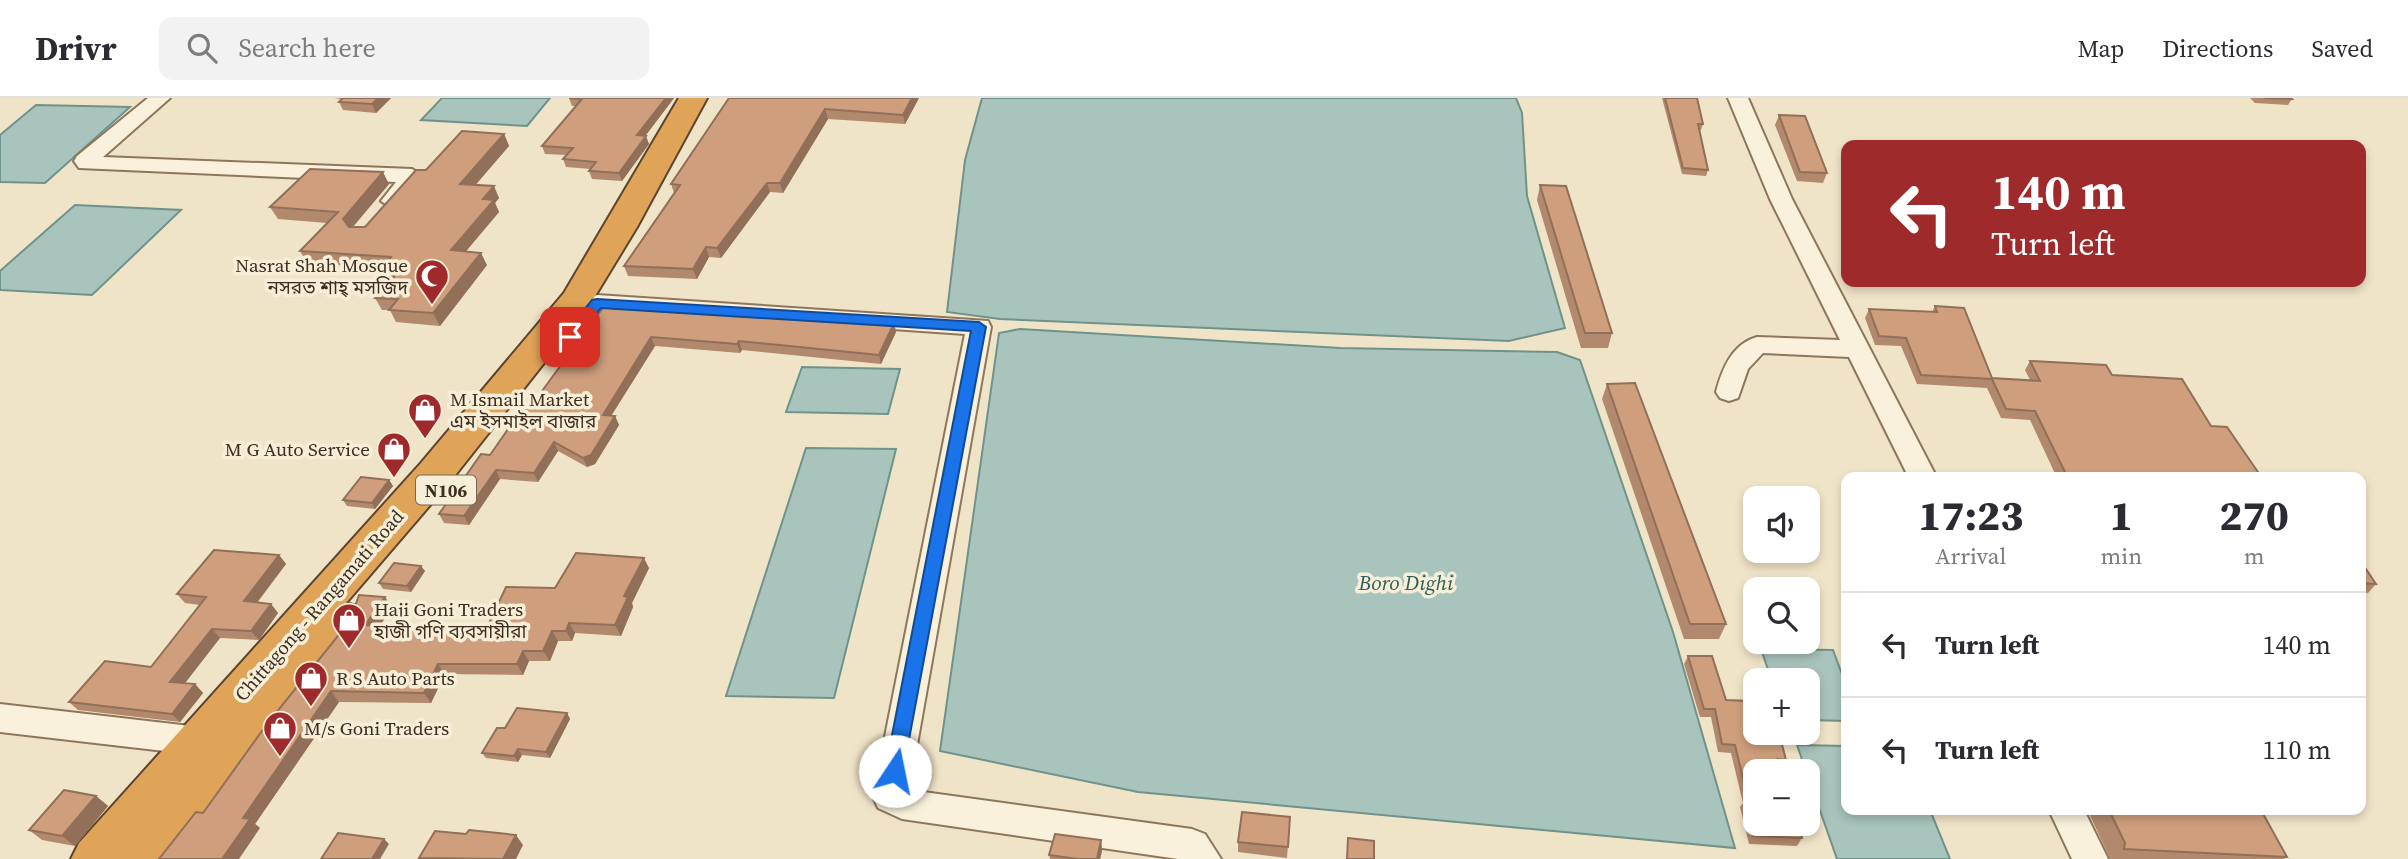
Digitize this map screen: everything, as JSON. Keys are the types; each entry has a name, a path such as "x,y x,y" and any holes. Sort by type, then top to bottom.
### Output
{"highway":[{"name":"Chittagong - Rangamati Road","path":"96,859 435,473 577,299 621,227 692,98"},
{"name":"Chittagong - Rangamati Road","path":"143,859 597,303 655,210 715,98"}],"street":[{"path":"160,98 85,161 412,176 381,214"},
{"path":"1738,98 1781,199 1860,349 1920,472"},
{"path":"597,303 979,327 890,797 902,804 1192,845 1203,859"},
{"path":"1729,392 1736,366 1756,345 1860,349"},
{"path":"0,718 199,741"},
{"path":"2068,815 2090,859"}],"water":[{"path":"442,98 550,98 527,126 421,120"},
{"path":"982,98 1516,98 1522,113 1527,196 1565,328 1509,341 1000,319 947,312 965,160"},
{"path":"36,105 130,107 45,183 0,182 0,135"},
{"path":"75,205 181,210 92,295 0,290 0,271"},
{"name":"Boro Dighi","path":"1020,329 1340,348 1557,352 1580,360 1673,632 1735,848 1138,792 940,751 999,333"},
{"path":"802,367 900,369 888,414 786,412"},
{"path":"806,448 896,449 834,698 726,696"},
{"path":"1820,650 1833,650 1841,672 1841,721 1820,720 1820,668 1768,668 1763,654 1820,654"},
{"path":"1797,745 1841,746 1841,815 1932,815 1950,859 1837,859 1820,811 1820,759 1802,759"}],"building":[{"path":"343,98 378,98 372,104 339,102"},
{"path":"569,98 666,98 637,135 646,136 619,173 589,171 596,162 563,159 573,148 542,146 582,99"},
{"path":"729,98 912,98 903,115 825,109 780,183 767,183 717,248 706,247 693,269 624,266 680,185 671,184"},
{"path":"1665,98 1697,98 1703,124 1698,124 1708,170 1683,168"},
{"path":"1779,115 1805,116 1827,173 1800,172"},
{"path":"462,131 504,134 460,184 494,186 483,199 494,200 451,250 481,253 433,313 389,310 398,299 375,298 397,273 381,273 391,257 300,251 338,212 270,207 310,169 383,172 343,219 349,227 365,227 416,170 426,170"},
{"path":"1540,185 1566,186 1612,333 1585,333"},
{"path":"605,305 894,323 879,355 739,341 737,344 651,337 603,415 615,416 591,455 583,458 554,442 534,473 496,470 464,516 439,514 481,454 490,455 524,406 531,406"},
{"path":"1935,306 1964,308 1992,378 2040,381 2030,361 2106,365 2112,375 2182,379 2211,426 2227,427 2258,472 2065,472 2035,411 2006,409 1992,379 1921,375 1906,338 1879,336 1869,309 1937,312"},
{"path":"1635,383 1726,624 1690,624 1607,384"},
{"path":"361,477 389,480 372,503 343,500"},
{"path":"214,550 279,555 244,601 271,604 251,631 212,629 170,682 195,684 172,714 69,702 105,661 151,667 206,597 177,594"},
{"path":"576,553 644,558 624,596 628,597 615,625 569,623 566,631 552,631 543,651 523,651 517,664 438,664 424,693 331,691 243,818 250,819 222,859 159,859 196,812 203,813 267,724 350,621 359,595 385,597 365,625 406,627 404,631 485,632 506,587 555,588"},
{"path":"394,563 421,566 407,586 379,583"},
{"path":"2366,569 2376,584 2366,583"},
{"path":"1688,656 1712,656 1726,700 1743,701 1743,745 1782,745 1786,759 1743,759 1743,778 1735,745 1722,744 1715,709 1704,709"},
{"path":"517,708 567,713 546,752 518,749 514,756 482,753 497,728 505,728"},
{"path":"64,790 96,796 62,836 29,830"},
{"path":"1242,812 1290,817 1288,847 1238,842"},
{"path":"2111,815 2264,815 2287,857 2124,849 2125,843"},
{"path":"469,830 516,835 503,859 419,858 435,831 466,834"},
{"path":"338,833 384,839 372,859 321,859"},
{"path":"1055,834 1101,840 1097,859 1049,855"},
{"path":"1753,836 1801,836 1802,838"},
{"path":"1348,838 1374,841 1374,859 1347,859"}],"place":[{"name":"Nasrat Shah Mosque নসরত শাহ্‌ মসজিদ","path":"432,306"},
{"name":"M Ismail Market এম ইসমাইল বাজার","path":"425,440"},
{"name":"M G Auto Service","path":"394,479"},
{"name":"Haji Goni Traders হাজী গণি ব্যবসায়ীরা","path":"349,650"},
{"name":"R S Auto Parts","path":"311,708"},
{"name":"M/s Goni Traders","path":"280,758"}],"route":[{"path":"570,337 597,303 979,327 895,771"}]}
